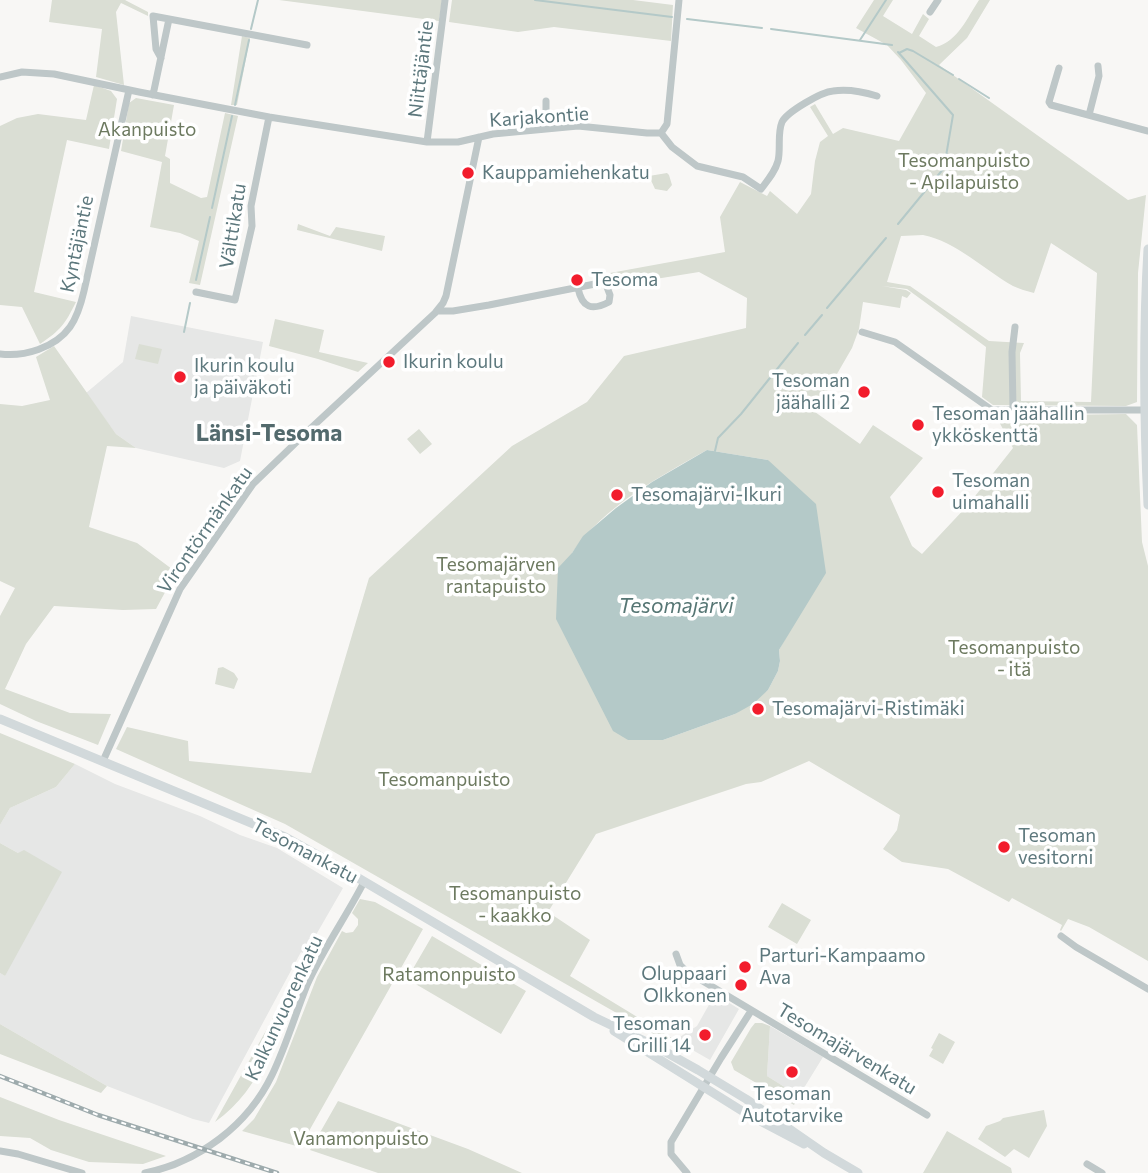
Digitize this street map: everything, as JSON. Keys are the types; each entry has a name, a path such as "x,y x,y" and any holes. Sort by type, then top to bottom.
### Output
{"main road":[{"path":"1148,249 1145,309 1148,505"},
{"name":"Tesomankatu","path":"0,719 285,837 594,1017 653,1045 710,1077 824,1153"},
{"name":"Tesomankatu","path":"594,1017 759,1120 858,1173"}],"street":[{"name":"Niittäjäntie","path":"427,142 445,0"},
{"path":"679,0 667,124 661,133 672,147 696,166 743,177 761,189 776,166 781,126 789,114 833,90 877,96"},
{"path":"930,12 938,0"},
{"path":"161,58 156,50 153,16 307,45"},
{"path":"153,95 169,19"},
{"path":"1088,115 1099,76 1098,66"},
{"path":"1059,68 1049,102 1051,105 1148,131"},
{"name":"Karjakontie","path":"0,77 22,72 54,74 269,117 427,142 442,143 493,134 578,126 661,133"},
{"name":"Kyntäjäntie","path":"0,354 28,353 45,346 67,331 76,316 84,291 128,90"},
{"path":"546,101 546,128"},
{"name":"Välttikatu","path":"195,292 235,300 252,226 251,206 269,117"},
{"path":"479,137 446,296 438,311 477,307 606,282 609,302 590,307 583,303 578,288"},
{"name":"Virontörmänkatu","path":"103,761 180,589 253,484 438,311"},
{"path":"1013,410 1012,352 1015,327"},
{"path":"862,332 895,342 992,410 1146,410"},
{"name":"Kalkunvuorenkatu","path":"145,1173 180,1162 207,1148 242,1120 264,1090 314,972 364,882"},
{"path":"1061,936 1148,989"},
{"name":"Tesomajärvenkatu","path":"676,954 680,965 686,971 927,1115"},
{"name":"Tesomajärvenkatu","path":"710,1077 751,1011"},
{"path":"687,1173 671,1154 671,1142 710,1077"},
{"path":"0,1151 82,1173"},
{"path":"1087,1164 1102,1173"}],"shaded area":[{"name":"Ikurin koulu ja päiväkoti","path":"131,316 263,342 240,461 224,468 136,448 116,434 86,393 123,362"},
{"path":"75,764 115,784 277,848 343,888 305,954 301,952 209,1123 107,1086 0,1024 0,973 5,976 18,853 0,843 0,825 10,808 56,787"},
{"path":"715,994 739,1009 710,1060 675,1040 697,1026"},
{"path":"770,1026 823,1057 799,1096 767,1076"}],"green space":[{"path":"52,0 125,0 148,12 148,16 121,3 116,12 124,85 96,77 102,29 49,22"},
{"path":"279,0 442,0 439,21"},
{"path":"452,0 633,0 673,5 671,41 554,27 518,32 449,22"},
{"path":"874,0 893,0 883,16 912,34 923,14 929,19 919,36 936,47 956,34 979,0 990,0 967,38 939,65 1128,200 1146,195 1138,273 1137,402 1126,406 993,405 982,397 986,347 907,289 882,286 911,293 907,298 902,296 900,308 863,302 859,329 852,348 815,412 860,444 873,425 923,458 890,497 912,546 922,554 968,505 1013,448 996,416 1126,414 1137,425 1142,542 1148,566 1148,961 1089,927 1068,919 1061,931 1062,925 1012,898 1009,902 948,869 902,862 883,849 897,830 900,815 809,761 761,782 746,784 596,834 548,912 590,940 570,976 675,1040 671,1044 285,824 116,749 127,727 188,741 189,761 311,773 369,578 512,446 587,402 624,356 746,328 747,298 699,272 612,286 610,273 725,252 720,217 740,182 767,196 770,191 797,214 811,194 820,142 828,136 810,107 815,104 833,134 843,128 899,141 926,93 887,45 856,28","holes":["923,235 970,257 1013,286 1034,293 1051,243 1097,273 1091,402 1021,401 1020,353 1024,343 989,341 910,286 887,282 901,236","707,450 768,460 793,625 779,650 778,671 768,690 735,714 663,740 628,740 572,553 585,536 616,507"]},
{"path":"242,36 250,38 237,105 231,105"},
{"path":"94,85 111,91 117,99 109,149 67,140 34,292 76,302 62,326 40,344 22,307 0,305 0,126 17,118 38,114 86,120"},
{"name":"Akanpuisto","path":"136,98 174,105 165,156 170,159 170,183 201,198 207,197 225,113 238,116 200,285 189,283 199,241 180,233 150,227 162,162 121,151 129,103"},
{"path":"667,173 672,185 667,191 655,189 649,176"},
{"path":"298,224 330,236 336,227 385,236 382,251 297,230"},
{"path":"275,319 324,330 319,352 368,363 358,372 269,346"},
{"path":"139,344 162,349 158,364 135,359"},
{"path":"54,346 116,434 136,448 107,446 89,527 137,543 176,572 156,609 54,606 26,644 5,689 70,713 111,714 98,745 0,704 0,616 15,588 0,581 0,404 22,406 50,400 36,357"},
{"path":"419,429 432,444 420,454 407,439"},
{"path":"223,667 234,673 238,679 234,689 215,684 218,668"},
{"path":"0,733 75,764 56,787 10,808 0,825"},
{"path":"0,843 18,853 24,850 62,872 5,976 0,973"},
{"path":"360,899 375,902 423,929 300,1147 242,1131 254,1119 276,1082 317,977 342,931 353,932 358,925 358,919 352,913"},
{"path":"782,903 811,920 797,944 768,927"},
{"name":"Ratamonpuisto","path":"432,936 526,991 501,1034 407,979"},
{"path":"297,975 276,1036 257,1075 232,1108 215,1122"},
{"path":"755,1023 770,1026 767,1076 799,1096 794,1105 734,1070 731,1062"},
{"path":"0,1024 107,1086 101,1093 0,1054"},
{"path":"939,1033 955,1042 943,1064 929,1056"},
{"path":"0,1097 166,1156 143,1164 89,1162 51,1150 30,1138 0,1136"},
{"name":"Vanamonpuisto","path":"338,1101 468,1149 522,1173 378,1173 310,1150"},
{"path":"1044,1110 1047,1126 1029,1158 1014,1149 1005,1157 978,1139 986,1126 1003,1118"},
{"path":"947,1131 1011,1168 1012,1173 923,1173"}],"water":[{"name":"Tesomajärvi","path":"707,450 768,460 816,504 826,573 779,650 778,671 768,690 753,704 735,714 663,740 628,740 613,731 556,619 558,568 583,536 616,508 652,482"}],"waterway":[{"path":"251,29 258,0"},
{"path":"535,0 672,17"},
{"path":"860,40 886,0"},
{"path":"687,19 762,28"},
{"path":"771,29 892,45"},
{"path":"235,105 249,40"},
{"path":"899,53 907,49 913,51 953,75"},
{"path":"898,52 953,115 944,168 898,224"},
{"path":"959,79 989,98"},
{"path":"212,208 232,116"},
{"path":"196,280 210,217"},
{"path":"827,308 886,238"},
{"path":"184,332 190,303"},
{"path":"805,335 822,315"},
{"path":"715,451 718,438 741,414 798,343"}],"railway":[{"path":"0,1076 98,1115 277,1173"}],"place":[{"name":"Kauppamiehenkatu","path":"468,173"},
{"name":"Tesoma","path":"577,280"},
{"name":"Ikurin koulu","path":"389,362"},
{"name":"Ikurin koulu ja päiväkoti","path":"180,377"},
{"name":"Tesoman jäähalli 2","path":"864,392"},
{"name":"Tesoman jäähallin ykköskenttä","path":"918,425"},
{"name":"Tesoman uimahalli","path":"938,492"},
{"name":"Tesomajärvi-Ikuri","path":"617,495"},
{"name":"Tesomajärvi-Ristimäki","path":"758,709"},
{"name":"Tesoman vesitorni","path":"1004,847"},
{"name":"Parturi-Kampaamo Ava","path":"745,967"},
{"name":"Oluppaari Olkkonen","path":"741,985"},
{"name":"Tesoman Grilli 14","path":"705,1035"},
{"name":"Tesoman Autotarvike","path":"792,1072"}],"district":[{"name":"Länsi-Tesoma","path":"269,433"}],"park label":[{"name":"Tesomanpuisto - Apilapuisto","path":"964,172"},
{"name":"Tesomajärven rantapuisto","path":"496,576"},
{"name":"Tesomanpuisto - itä","path":"1014,659"},
{"name":"Tesomanpuisto","path":"444,780"},
{"name":"Tesomanpuisto - kaakko","path":"515,905"}]}
